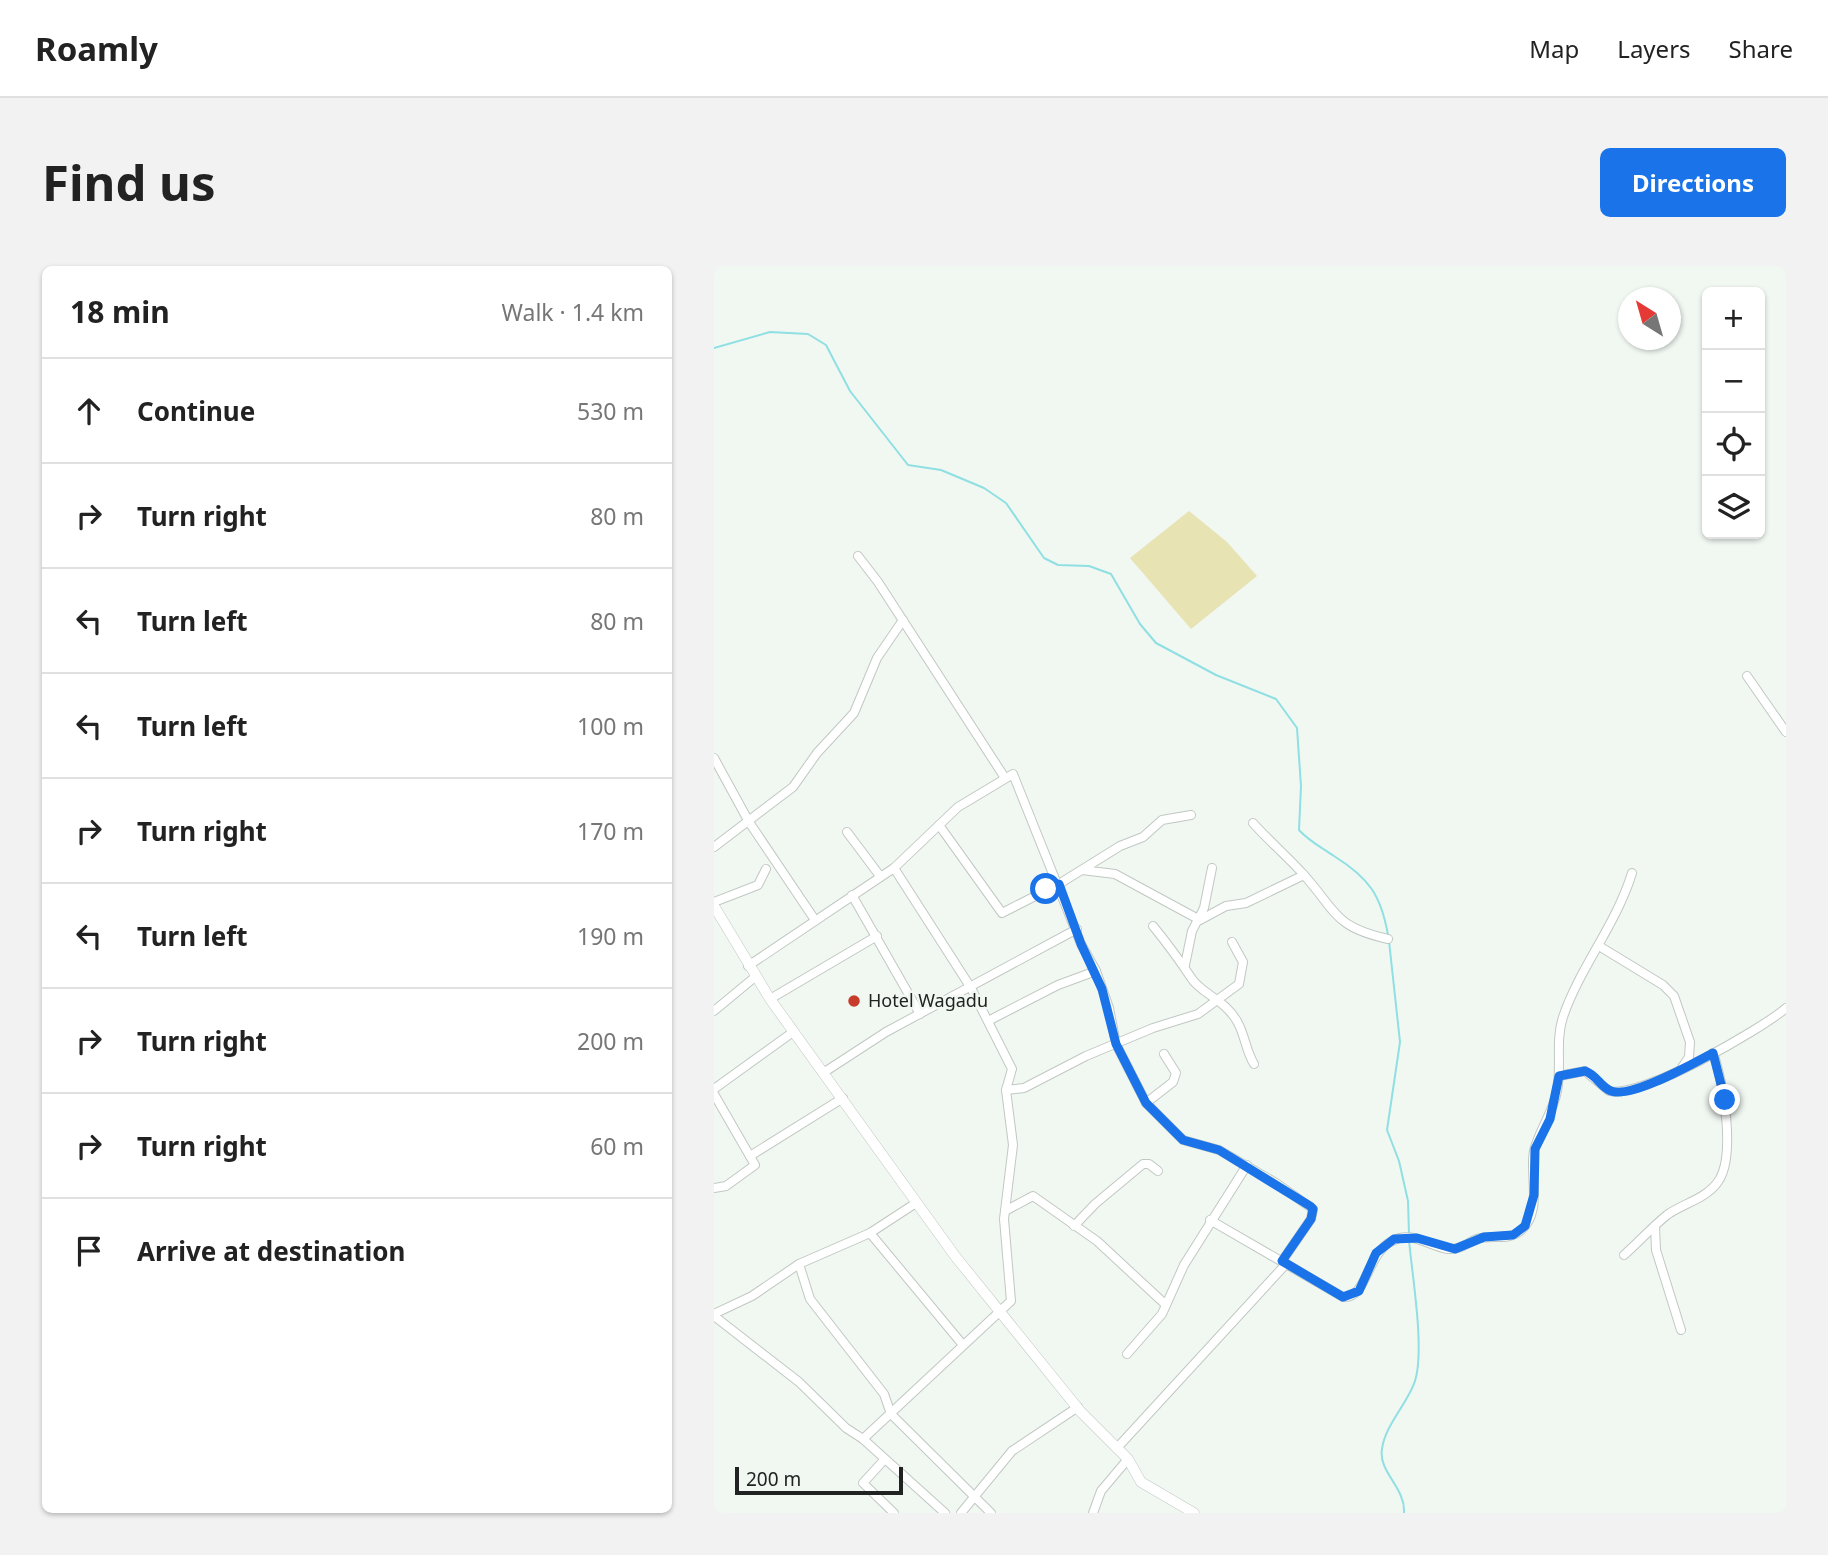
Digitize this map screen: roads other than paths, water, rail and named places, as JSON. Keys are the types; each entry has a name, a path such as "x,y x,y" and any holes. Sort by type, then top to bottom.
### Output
{"main road":[{"path":"714,904 748,966 793,1032 916,1203 999,1312 1078,1407 1128,1459 1141,1482 1194,1513"}],"street":[{"path":"858,556 903,620 1005,778"},
{"path":"714,847 793,787 817,753 855,713 877,658 903,620"},
{"path":"1748,676 1786,732"},
{"path":"714,758 749,822 815,920"},
{"path":"748,966 894,868 958,807 1013,774 1081,944 1096,971 1109,1008 1116,1044 1146,1103 1183,1140 1219,1150 1247,1165 1313,1209 1311,1219 1284,1262 1117,1448"},
{"path":"939,825 1002,913 1059,884 1120,846 1143,837 1162,820 1191,815"},
{"path":"1253,824 1304,874 1336,918 1363,934 1388,939"},
{"path":"847,832 880,876"},
{"path":"863,1439 1011,1301 1005,1211 1013,1145 1006,1090 1012,1069 971,988 894,868"},
{"path":"1185,965 1192,931 1200,920 1212,868"},
{"path":"714,904 758,885 766,869"},
{"path":"1082,870 1115,874 1200,920"},
{"path":"1210,1220 1349,1298 1359,1291 1376,1253 1394,1239 1417,1238 1455,1249 1477,1239 1506,1237 1520,1231 1532,1208 1535,1149 1550,1119 1559,1076 1562,1018 1624,901 1632,873"},
{"path":"1200,920 1226,906 1246,903 1304,874"},
{"path":"852,895 920,1014"},
{"path":"1153,926 1185,965 1193,981 1220,999 1239,1024 1245,1048 1254,1064"},
{"path":"823,1073 886,1032 1077,929"},
{"path":"770,999 877,936"},
{"path":"1006,1090 1024,1088 1174,1018 1198,1014 1239,984 1243,962 1232,942"},
{"path":"1599,946 1662,985 1674,996 1690,1042 1689,1057 1679,1071"},
{"path":"988,1021 1058,985 1096,971"},
{"path":"714,1011 755,977"},
{"path":"1559,1076 1585,1071 1614,1092 1679,1071 1786,1008"},
{"path":"714,1188 726,1186 755,1165 714,1091 793,1032"},
{"path":"1624,1255 1668,1215 1712,1188 1721,1175 1725,1158 1725,1100 1713,1053"},
{"path":"1146,1103 1173,1082 1176,1073 1164,1054"},
{"path":"750,1156 843,1098"},
{"path":"1074,1226 1143,1164 1149,1164 1158,1171"},
{"path":"1128,1354 1166,1305 1184,1265 1210,1220 1247,1165"},
{"path":"1005,1211 1033,1196 1097,1241 1166,1305"},
{"path":"916,1203 870,1233 799,1264 752,1296 714,1315 799,1382 846,1429 863,1439 945,1513"},
{"path":"1655,1226 1656,1250 1681,1331"},
{"path":"870,1233 963,1345"},
{"path":"799,1264 810,1299 884,1394 891,1414 992,1513"},
{"path":"961,1513 1012,1451 1078,1407"},
{"path":"1093,1513 1101,1491 1128,1459"},
{"path":"884,1460 863,1483 894,1513"}],"waterway":[{"path":"714,348 770,332 808,334 826,345 850,391 908,465 941,470 984,488 1006,503 1044,558 1058,565 1089,566 1111,574 1140,624 1156,643 1216,675 1276,699 1297,728 1301,786 1299,830 1365,880 1382,909 1388,935"},
{"path":"1389,941 1400,1042 1387,1130 1399,1161 1408,1201 1409,1234"},
{"path":"1404,1513 1401,1496 1384,1465 1382,1449 1387,1431 1412,1389 1418,1367 1418,1332 1409,1240"}],"place":[{"name":"Hotel Wagadu","path":"854,1001"}]}
